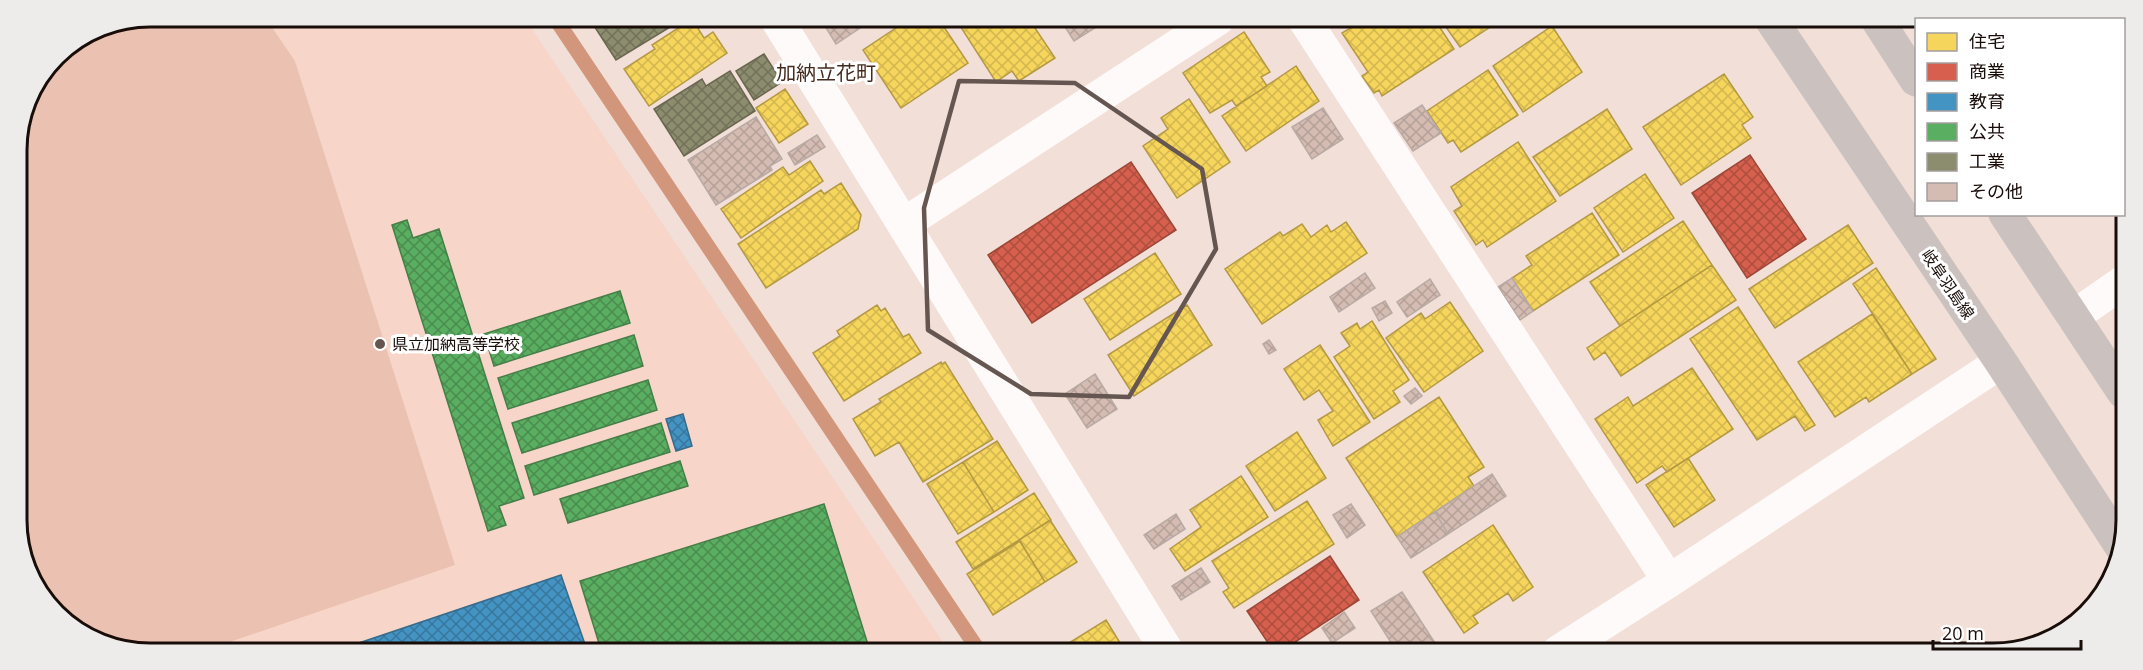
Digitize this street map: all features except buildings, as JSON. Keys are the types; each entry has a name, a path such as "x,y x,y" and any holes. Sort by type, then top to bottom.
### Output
{"main road":[{"name":"岐阜羽島線","path":"1776,27 2001,362 2115,537"},
{"path":"1882,27 1915,77"},
{"path":"2006,216 2116,382"}],"street":[{"path":"782,27 1162,643"},
{"path":"904,224 1206,27"},
{"path":"1309,27 1669,581"},
{"path":"2073,317 2116,287"},
{"path":"1571,643 2001,362"}],"highlighted area":[{"path":"959,81 1075,83 1202,169 1216,249 1129,397 1031,394 928,330 924,208"}],"shaded area":[{"path":"272,27 295,61 455,565 227,643 150,643 118,639 103,634 75,618 48,588 29,544 27,520 27,142 36,103 48,82 75,52 103,36 126,29"},
{"name":"県立加納高等学校","path":"531,27 944,643 150,643 118,639 103,634 75,618 58,601 40,574 29,544 27,520 27,142 36,103 58,69 75,52 103,36 134,28"}],"waterway":[{"path":"561,27 974,643"}],"place":[{"name":"県立加納高等学校","path":"380,344"}],"district":[{"name":"加納立花町","path":"826,73"}]}
